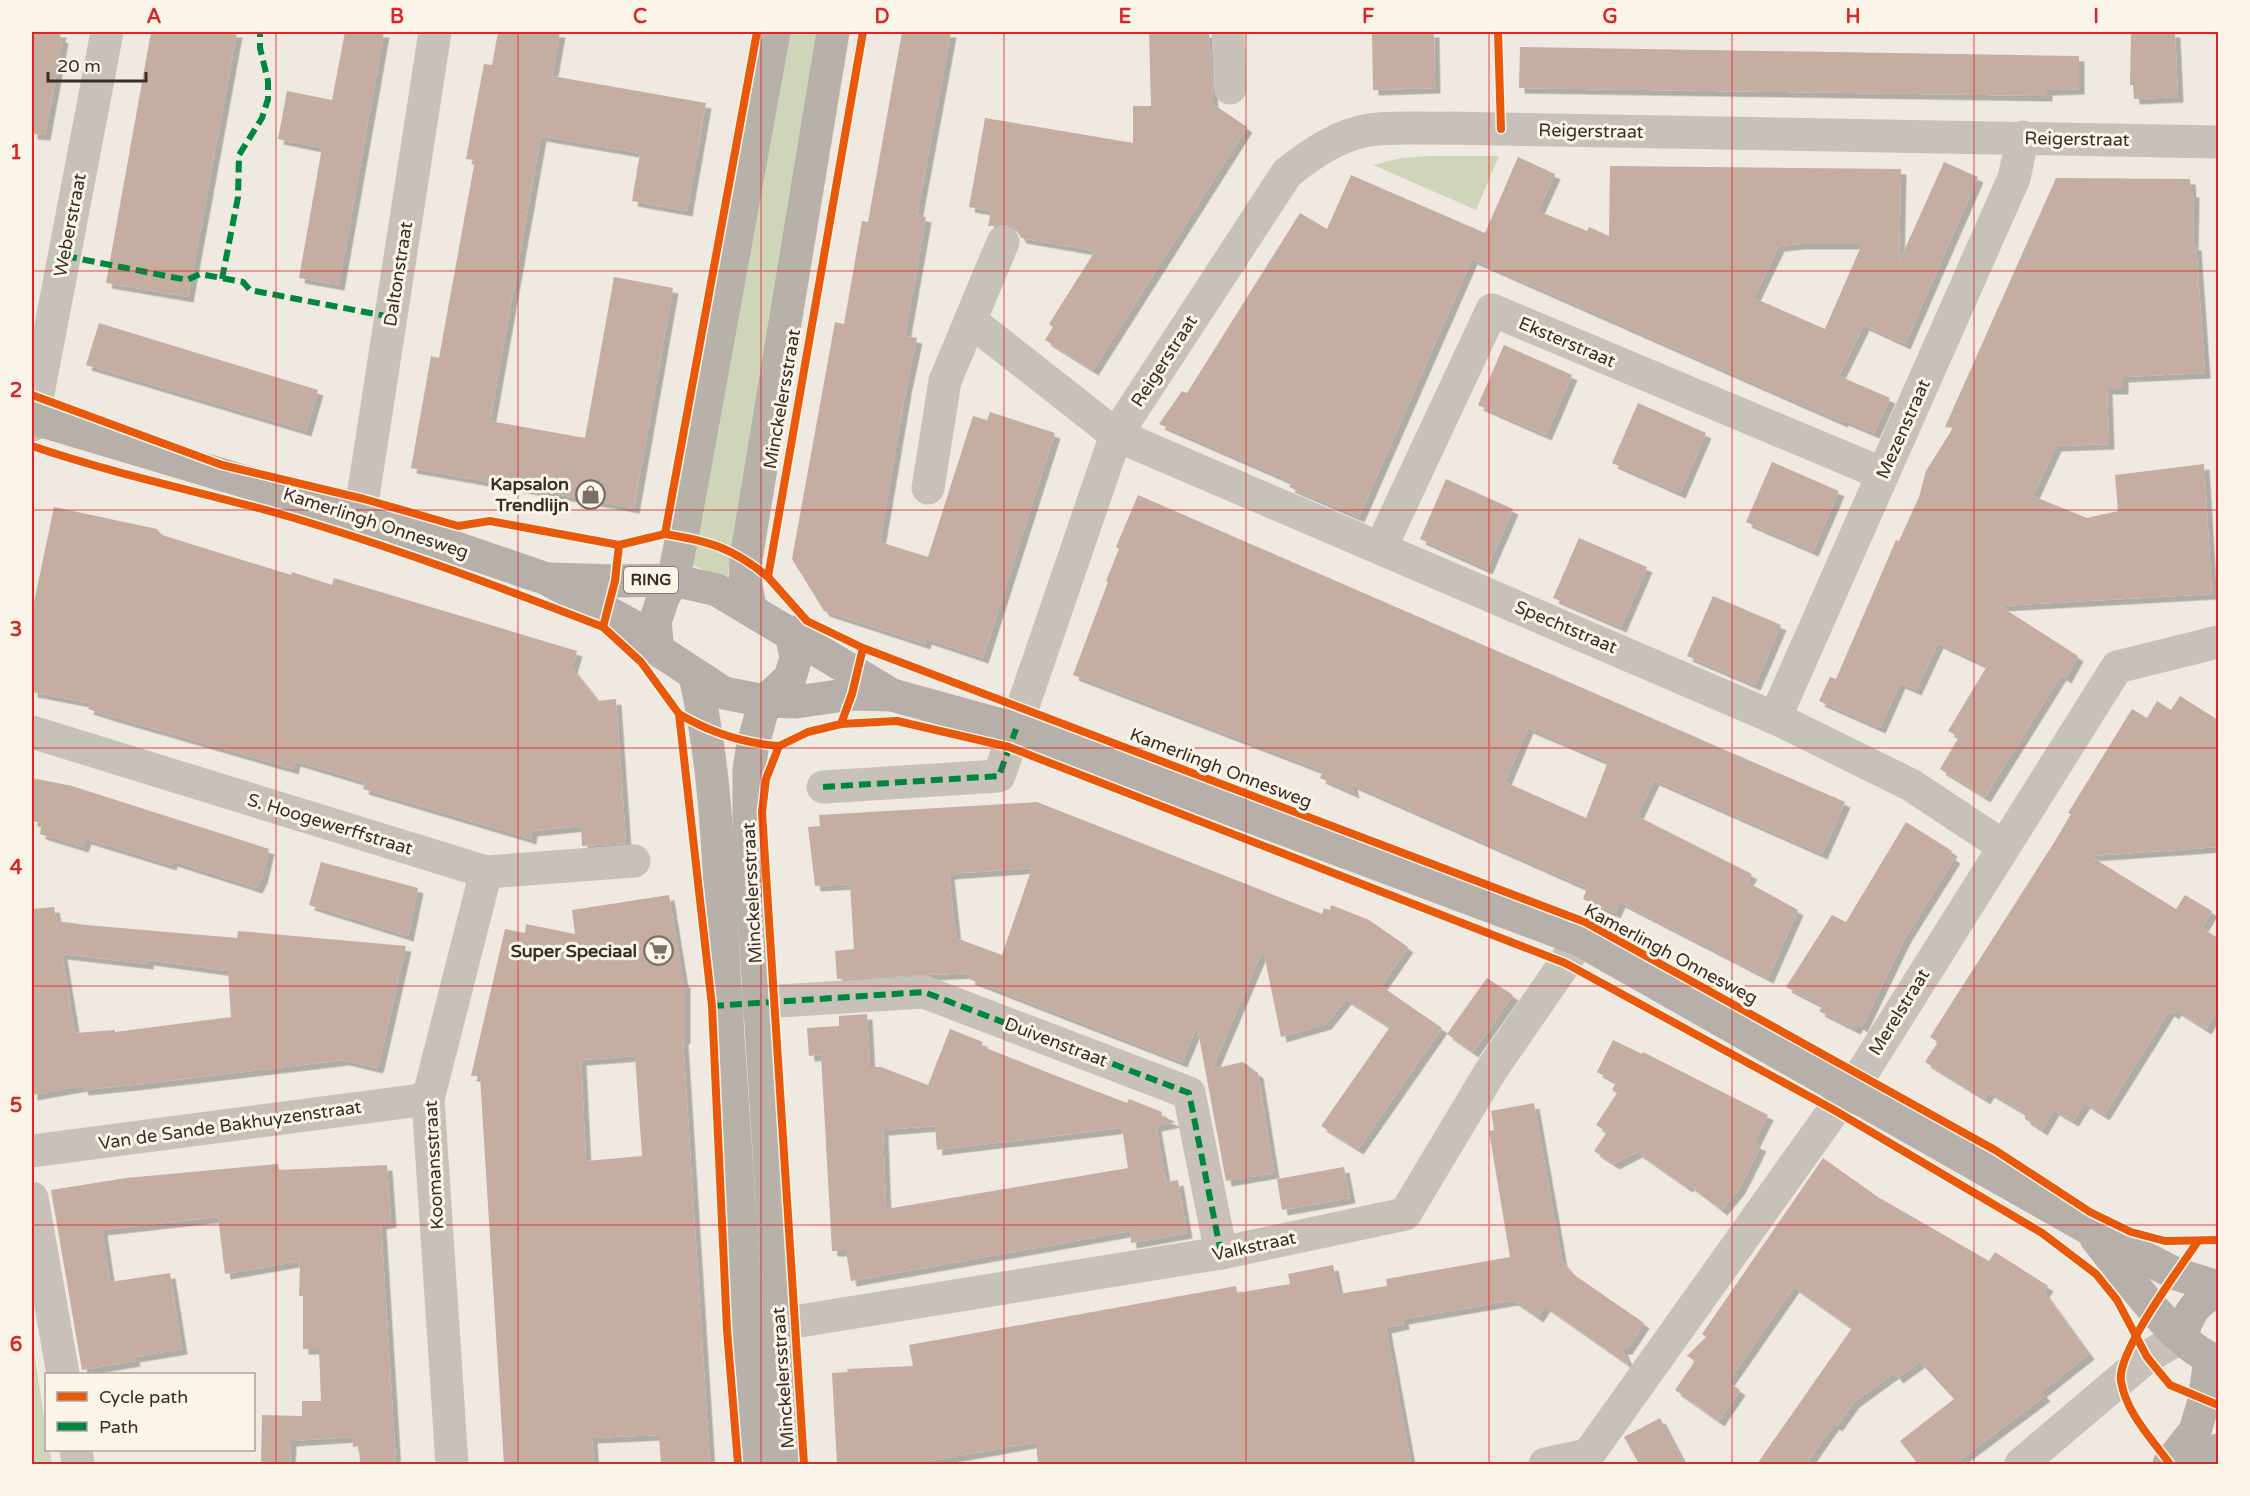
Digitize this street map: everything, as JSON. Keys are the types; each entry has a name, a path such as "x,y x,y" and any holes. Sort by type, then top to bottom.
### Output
{"main road":[{"path":"658,650 655,622 663,598 673,580 774,32"},
{"name":"Minckelersstraat","path":"750,608 745,580 746,559 833,32"},
{"name":"Kamerlingh Onnesweg","path":"32,420 360,516 547,579 631,625 658,650 694,676 724,693 765,701 796,702 852,694 892,695 1016,729 1578,939 2088,1228 2176,1274 2218,1288"},
{"name":"Kamerlingh Onnesweg","path":"547,579 673,580 717,590 791,632 892,695"},
{"path":"765,701 790,678 796,658 791,632"},
{"name":"Minckelersstraat","path":"694,676 707,730 717,843 719,1005 757,1464"},
{"name":"Minckelersstraat","path":"765,701 749,769 749,837 789,1464"},
{"name":"Kamerlingh Onnesweg","path":"2088,1228 2181,1337 2214,1360"},
{"name":"Kamerlingh Onnesweg","path":"2181,1337 2187,1319 2200,1299 2218,1288"},
{"path":"2214,1360 2195,1431 2191,1460 2218,1450"}],"street":[{"name":"Weberstraat","path":"32,420 107,32"},
{"name":"Daltonstraat","path":"360,516 435,32"},
{"path":"1228,32 1230,88"},
{"name":"Reigerstraat","path":"1016,729 1116,435 1287,173 1310,155 1340,139 1369,130 1448,128 2218,142"},
{"name":"Mezenstraat","path":"1775,718 2014,178 2023,137"},
{"path":"928,488 945,381 1004,242"},
{"name":"Eksterstraat","path":"1381,547 1492,310 1883,474"},
{"path":"971,321 1116,435"},
{"name":"Spechtstraat","path":"1116,435 1775,718 1911,785 2003,846"},
{"name":"Merelstraat","path":"1545,1464 1591,1460 1834,1110 1849,1094 2117,667 2218,642"},
{"path":"823,787 999,776 1016,729"},
{"name":"S. Hoogewerffstraat","path":"32,732 486,872 634,861"},
{"name":"Koomansstraat","path":"452,1464 428,1099 486,872"},
{"name":"Valkstraat","path":"781,1324 1221,1253 1405,1214 1490,1072 1565,963 1578,939"},
{"name":"Duivenstraat","path":"759,1001 924,992 1189,1093 1221,1253"},
{"path":"719,1005 759,1001"},
{"name":"Van de Sande Bakhuyzenstraat","path":"32,1151 428,1099"},
{"path":"32,1198 63,1373"},
{"path":"2021,1464 2147,1357 2181,1337"}],"green space":[{"path":"786,32 821,32 727,579 692,565"},
{"path":"1499,156 1476,210 1373,165 1401,158"},
{"path":"32,1338 45,1423 45,1451 50,1451 52,1464 32,1464"}],"building":[{"path":"32,32 61,32 60,37 63,38 45,135 32,134"},
{"path":"151,32 237,32 188,297 106,283"},
{"path":"345,32 384,32 339,285 299,278 322,148 278,139 287,91 332,100"},
{"path":"498,32 560,32 552,76 706,103 687,211 632,201 640,153 541,136 490,421 585,438 614,277 673,288 634,508 411,468 431,356 439,358 475,160 466,159 484,64 492,65"},
{"path":"902,32 951,32 917,215 926,217 905,336 917,338 880,542 928,557 973,416 987,420 990,412 1055,433 983,658 926,639 925,644 824,611 792,559 835,322 844,324 862,221 868,222"},
{"path":"1149,32 1209,32 1213,104 1247,127 1093,370 1045,340 1053,327 1049,324 1095,251 1021,238 1017,230 1010,225 988,226 991,211 969,207 985,118 1133,143 1133,106 1151,106"},
{"path":"1372,32 1434,32 1435,88 1373,90"},
{"path":"2131,32 2175,32 2178,97 2134,99 2133,85 2130,85"},
{"path":"1520,47 2079,56 2079,89 2047,90 2047,96 1519,88"},
{"path":"1518,157 1555,174 1538,211 1587,231 1589,227 1609,236 1610,166 1901,169 1899,262 1944,162 1978,177 1905,344 1864,325 1839,376 1890,398 1874,433 1843,420 1842,422 1472,259 1359,517 1289,487 1292,482 1159,424 1182,391 1187,393 1300,213 1327,229 1351,175 1485,233","holes":["1862,244 1825,329 1754,298 1779,246"]},
{"path":"2056,178 2190,179 2191,192 2194,192 2193,245 2196,245 2205,373 2123,377 2123,389 2107,389 2109,444 2056,446 2033,496 2087,518 2118,511 2115,475 2204,464 2212,594 2000,606 2078,656 2066,678 2061,675 1985,797 1940,769 1959,737 1948,731 1987,666 1938,643 1916,690 1900,683 1880,728 1819,701 1830,677 1836,679 1896,540 1899,541 1919,497 1926,471 1953,428 1945,427"},
{"path":"99,323 318,390 306,431 86,365"},
{"path":"1504,345 1572,375 1546,435 1478,405"},
{"path":"1638,403 1706,433 1680,493 1612,463"},
{"path":"1772,462 1839,491 1813,551 1746,522"},
{"path":"1446,479 1513,509 1487,569 1420,539"},
{"path":"1138,495 1845,802 1822,854 1654,780 1637,816 1752,874 1747,882 1798,910 1768,978 1620,902 1615,913 1583,899 1587,888 1352,784 1354,793 1320,778 1323,771 1073,675 1108,582 1106,581 1119,549 1116,547","holes":["1528,728 1608,762 1586,818 1505,782"]},
{"path":"54,507 157,529 162,535 291,575 292,572 332,585 334,578 577,651 572,668 598,701 616,699 626,843 582,846 581,826 532,831 531,839 363,789 365,782 295,761 293,769 88,709 90,703 32,692 32,612"},
{"path":"1579,538 1647,567 1621,627 1553,598"},
{"path":"1713,596 1781,625 1755,685 1687,656"},
{"path":"2180,696 2218,720 2218,847 2090,856 2176,909 2185,895 2212,911 2202,928 2218,938 2218,1009 2206,1029 2176,1010 2174,1014 2169,1011 2104,1115 2085,1103 2073,1121 2054,1110 2042,1130 2025,1119 2025,1113 1989,1092 1985,1099 1925,1062 1938,1042 1930,1037 2055,841 2071,814 2068,813 2132,709 2147,718 2157,701 2171,710"},
{"path":"32,778 72,786 269,849 262,878 257,888 172,861 171,865 86,839 83,847 40,834 42,823 32,821"},
{"path":"1037,802 1322,914 1324,908 1330,910 1331,905 1369,920 1408,947 1381,986 1442,1028 1358,1149 1321,1126 1390,1027 1346,999 1326,1024 1281,1037 1263,949 1212,1069 1243,1062 1258,1073 1274,1173 1226,1181 1197,1026 1182,1062 969,979 972,973 837,979 835,951 854,949 850,884 815,886 808,827 820,826 819,815","holes":["1032,868 1002,955 956,938 949,874"]},
{"path":"1906,822 1952,851 1950,855 1955,858 1905,938 1862,1027 1858,1024 1855,1029 1819,1011 1823,1006 1786,987 1832,915 1846,922"},
{"path":"321,862 418,888 408,936 309,905"},
{"path":"669,895 683,982 685,982 685,1038 683,1039 710,1464 661,1464 659,1435 592,1438 594,1464 504,1464 480,1076 471,1076 505,929 525,933 526,924 575,934 572,910","holes":["635,1056 642,1156 586,1161 581,1060"]},
{"path":"54,907 57,921 86,925 237,938 238,931 406,946 379,1064 377,1068 344,1060 83,1090 82,1086 32,1095 32,909","holes":["62,954 148,964 148,960 228,971 231,1017 115,1032 115,1030 75,1033"]},
{"path":"1487,978 1513,995 1473,1052 1447,1034"},
{"path":"867,1014 870,1067 881,1067 928,1085 950,1029 983,1042 981,1046 1054,1075 1127,1103 1129,1099 1162,1112 1161,1116 1176,1122 1156,1126 1166,1182 1178,1180 1187,1233 1131,1243 1130,1231 851,1281 846,1251 832,1251 821,1055 809,1056 807,1028 839,1026 839,1016","holes":["935,1126 937,1150 1122,1128 1128,1168 886,1209 883,1130"]},
{"path":"1613,1040 1642,1054 1643,1052 1768,1115 1754,1143 1761,1146 1740,1188 1722,1210 1689,1185 1687,1187 1637,1152 1614,1164 1594,1151 1607,1132 1596,1125 1617,1093 1612,1090 1616,1082 1597,1072"},
{"path":"1534,1103 1562,1261 1573,1274 1644,1323 1627,1349 1622,1349 1629,1365 1545,1306 1538,1317 1513,1300 1403,1319 1404,1324 1386,1328 1411,1464 1038,1464 1036,1442 912,1464 837,1464 832,1373 848,1372 847,1369 913,1366 909,1345 1236,1286 1237,1293 1290,1284 1288,1274 1333,1265 1339,1294 1387,1286 1386,1279 1510,1257 1489,1131 1494,1130 1491,1111"},
{"path":"1823,1158 1878,1197 1989,1261 1995,1252 2048,1286 2044,1292 2089,1354 2041,1392 2045,1396 1954,1464 1918,1464 1900,1441 1954,1399 1920,1362 1898,1378 1894,1373 1854,1402 1837,1426 1834,1424 1806,1464 1757,1464 1852,1328 1794,1287 1728,1382 1740,1390 1719,1421 1675,1390 1695,1361 1687,1356 1706,1337 1702,1334"},
{"path":"278,1164 279,1170 387,1165 391,1222 381,1224 396,1464 360,1464 359,1446 353,1447 352,1437 291,1441 290,1464 261,1464 262,1415 302,1416 302,1401 321,1401 319,1349 303,1349 303,1296 299,1296 300,1261 225,1274 218,1217 102,1230 110,1282 170,1273 182,1349 134,1357 135,1361 82,1370 51,1190 126,1178"},
{"path":"1344,1167 1350,1198 1282,1210 1277,1179"},
{"path":"1660,1418 1684,1464 1639,1464 1624,1437"}],"marked path":[{"path":"222,279 238,197 239,155 262,118 268,99 268,81 260,48 260,32"},
{"path":"65,256 187,280 200,274 243,282 250,290 391,317"},
{"path":"823,787 999,776 1016,729"},
{"path":"712,1006 924,992 1189,1093 1221,1253"}],"cycle path":[{"path":"738,1464 727,1330 712,1006 679,714 641,662 603,627 615,581 619,545 665,534 757,32"},
{"path":"804,1464 762,812 766,779 779,746 808,732 841,724 852,694 863,648 807,621 768,577 863,32"},
{"path":"1498,32 1501,129"},
{"path":"32,395 222,465 364,499 458,526 490,521 619,545"},
{"path":"32,446 122,473 273,512 357,538 603,627"},
{"path":"665,534 708,543 732,552 768,577"},
{"path":"863,648 1585,922 1995,1150 2090,1212 2131,1232 2165,1241 2218,1240"},
{"path":"679,714 703,727 727,736 779,746"},
{"path":"841,724 897,721 1009,747 1565,963 1834,1110 2042,1233 2096,1274 2117,1300 2147,1357 2170,1385 2218,1405"},
{"path":"2170,1464 2128,1404 2121,1381 2122,1368 2138,1332 2198,1241"}],"place":[{"name":"Kapsalon Trendlijn","path":"590,494"},
{"name":"Super Speciaal","path":"658,951"}]}
